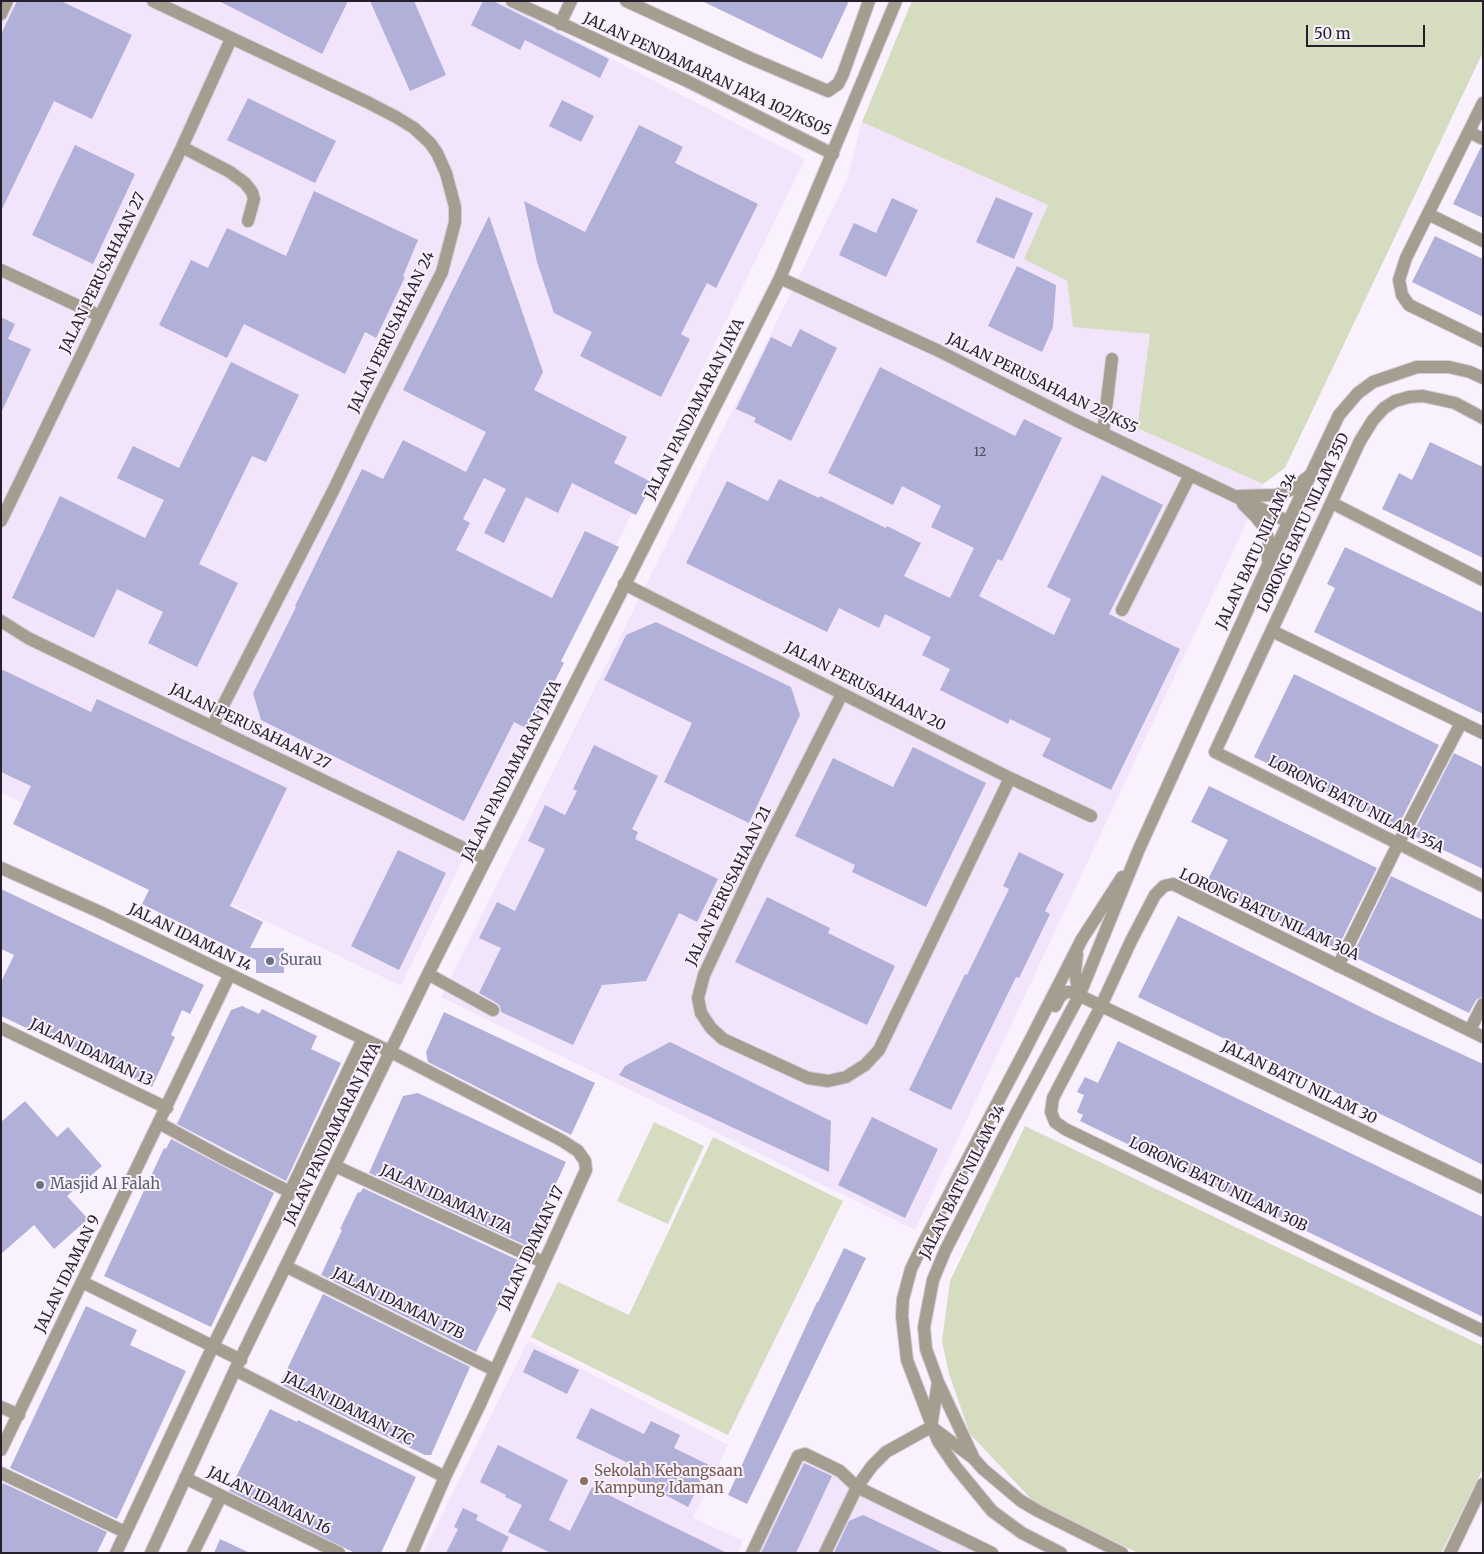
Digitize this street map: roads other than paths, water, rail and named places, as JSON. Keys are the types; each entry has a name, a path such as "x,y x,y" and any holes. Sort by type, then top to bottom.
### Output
{"street":[{"path":"1,14 7,1"},
{"name":"JALAN PERUSAHAAN 24","path":"153,1 367,102 414,128 430,143 437,153 446,172 455,207 455,222 442,272 333,491 212,727"},
{"name":"JALAN PENDAMARAN JAYA 102/KS05","path":"512,1 687,81 833,154"},
{"path":"560,24 571,1"},
{"path":"626,1 828,91 838,84 843,74 870,1"},
{"name":"JALAN PANDAMARAN JAYA","path":"151,1553 238,1365 428,974 780,278 896,1"},
{"name":"JALAN PERUSAHAAN 27","path":"1,521 182,147 231,39"},
{"path":"1483,103 1406,258 1399,280 1402,295 1409,305 1483,341"},
{"path":"1469,132 1483,139"},
{"path":"182,147 230,172 245,183 252,192 254,200 248,221"},
{"path":"1428,214 1483,241"},
{"path":"1,270 100,316"},
{"name":"JALAN PERUSAHAAN 22/KS5","path":"780,278 939,351 1102,433 1289,522"},
{"path":"1102,433 1112,359"},
{"name":"JALAN BATU NILAM 34","path":"1122,1553 1021,1501 974,1459 938,1382 926,1349 924,1327 933,1280 945,1251 994,1155 1079,996 1139,850 1267,567 1339,415 1358,393 1373,382 1417,367 1449,367 1470,372 1483,378"},
{"name":"LORONG BATU NILAM 35D","path":"1214,752 1360,441 1373,420 1384,408 1395,401 1423,396 1455,403 1483,418"},
{"path":"1122,610 1190,475"},
{"path":"1233,496 1257,497 1276,495 1293,488 1311,475"},
{"path":"1233,496 1264,527 1269,542 1267,567"},
{"path":"1332,503 1483,580"},
{"name":"JALAN PERUSAHAAN 20","path":"624,584 1010,778 1092,816"},
{"name":"JALAN PERUSAHAAN 27","path":"1,621 28,638 486,859"},
{"path":"1272,631 1483,733"},
{"name":"JALAN PERUSAHAAN 21","path":"842,694 757,862 704,975 698,998 701,1013 711,1028 724,1039 808,1078 828,1081 846,1077 865,1065 879,1050 1010,778"},
{"path":"1338,966 1398,844 1461,723"},
{"name":"LORONG BATU NILAM 35A","path":"1214,752 1483,886"},
{"name":"JALAN BATU NILAM 34","path":"1061,1553 1022,1533 992,1511 945,1452 931,1427 907,1360 902,1316 903,1299 911,1269 1082,939 1139,850"},
{"name":"JALAN IDAMAN 14","path":"1,868 391,1052"},
{"name":"LORONG BATU NILAM 30A","path":"1101,1006 1155,895 1164,886 1172,884 1483,1037"},
{"path":"1079,996 1075,972 1076,959 1082,939"},
{"path":"428,974 493,1010"},
{"name":"JALAN IDAMAN 9","path":"1,1450 229,976"},
{"path":"1022,1056 1037,1039 1059,998 1065,992 1072,992 1079,996"},
{"name":"JALAN BATU NILAM 30","path":"1079,996 1483,1188"},
{"path":"1470,1030 1483,1004"},
{"name":"LORONG BATU NILAM 30B","path":"1101,1006 1053,1098 1051,1112 1055,1122 1074,1134 1483,1330"},
{"name":"JALAN IDAMAN 13","path":"1,1028 167,1108"},
{"name":"JALAN PANDAMARAN JAYA","path":"116,1553 213,1346 290,1192 363,1039"},
{"name":"JALAN IDAMAN 17","path":"391,1052 561,1140 578,1151 585,1161 586,1170 412,1553"},
{"path":"159,1124 290,1192"},
{"name":"JALAN IDAMAN 17A","path":"335,1166 543,1262"},
{"name":"JALAN IDAMAN 17B","path":"287,1267 494,1370"},
{"name":"JALAN IDAMAN 17C","path":"82,1282 213,1346 238,1365 445,1477"},
{"path":"931,1427 938,1382"},
{"path":"1,1407 18,1415"},
{"path":"931,1427 974,1459"},
{"path":"825,1553 857,1487 886,1452 931,1427"},
{"path":"752,1553 798,1456 805,1454 840,1471 857,1487 992,1553"},
{"path":"1,1472 125,1532"},
{"name":"JALAN IDAMAN 16","path":"185,1478 331,1551"},
{"path":"1450,1553 1483,1484"},
{"path":"194,1553 221,1496"}],"place":[{"name":"Surau","path":"270,961"},
{"name":"Masjid Al Falah","path":"40,1185"},
{"name":"Sekolah Kebangsaan Kampung Idaman","path":"584,1481"}]}
